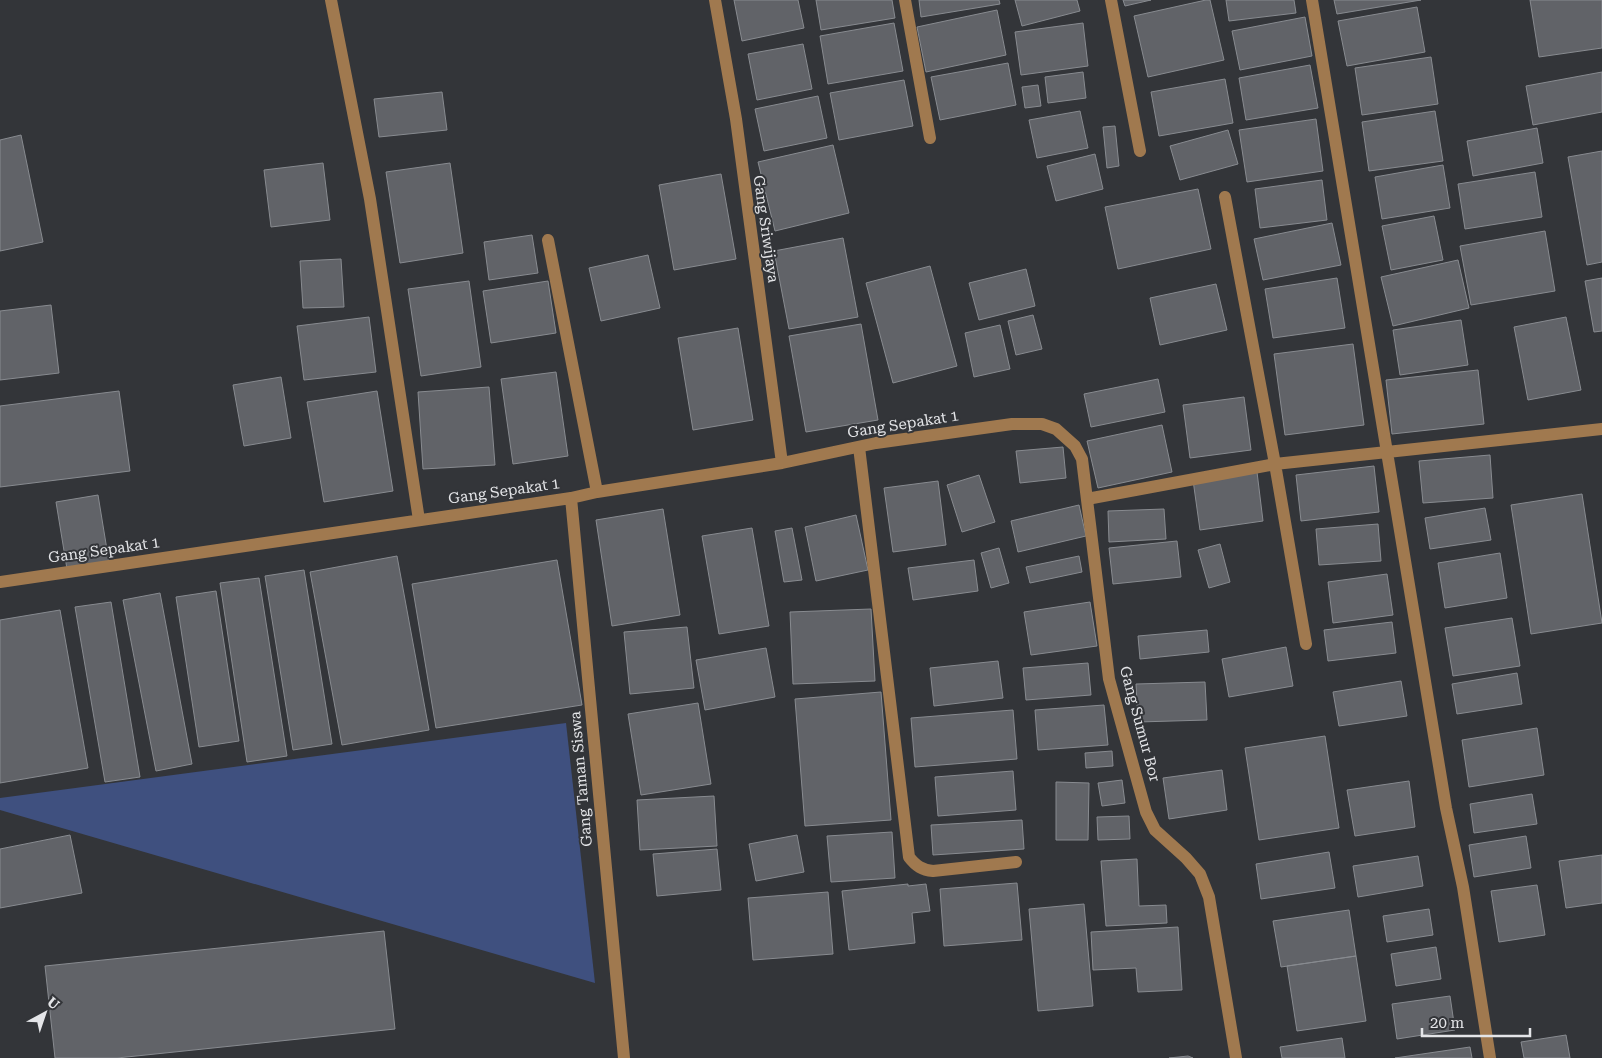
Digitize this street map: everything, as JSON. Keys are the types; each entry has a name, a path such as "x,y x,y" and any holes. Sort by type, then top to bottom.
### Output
{"street":[{"path":"331,0 370,199 419,520"},
{"name":"Gang Sriwijaya","path":"715,0 736,119 782,463"},
{"path":"905,0 930,138"},
{"path":"1111,0 1140,151"},
{"path":"1312,0 1446,808 1463,887 1490,1058"},
{"path":"1225,197 1275,464 1306,644"},
{"path":"548,240 597,492"},
{"name":"Gang Sepakat 1","path":"0,582 571,498 597,492 782,463 859,447 1012,424"},
{"name":"Gang Sumur Bor","path":"1012,424 1042,424 1056,429 1075,446 1082,459 1109,679 1146,812 1155,830 1186,858 1200,874 1209,897 1236,1058"},
{"path":"1087,499 1275,464 1602,429"},
{"path":"859,447 909,857 919,868 933,871 1016,862"},
{"name":"Gang Taman Siswa","path":"571,498 624,1058"}],"shaded area":[{"path":"566,723 595,983 0,810 0,798"}],"building":[{"path":"734,0 798,0 804,28 742,41"},
{"path":"816,0 892,0 895,18 821,30"},
{"path":"919,0 999,0 1000,4 921,17"},
{"path":"1015,0 1077,0 1080,11 1022,26"},
{"path":"1123,0 1151,0 1125,6"},
{"path":"1210,0 1224,60 1148,77 1134,16"},
{"path":"1226,0 1294,0 1296,13 1229,21"},
{"path":"1334,0 1421,0 1337,14"},
{"path":"1530,0 1602,0 1602,48 1539,57"},
{"path":"1417,7 1425,52 1347,66 1338,21"},
{"path":"997,10 1006,55 926,72 917,27"},
{"path":"1305,17 1312,56 1240,70 1232,31"},
{"path":"894,23 903,71 828,84 820,36"},
{"path":"1083,23 1088,66 1021,75 1015,32"},
{"path":"803,44 812,89 757,100 748,54"},
{"path":"1431,57 1438,104 1362,115 1355,68"},
{"path":"1008,63 1016,105 940,120 931,77"},
{"path":"1310,65 1318,108 1246,120 1239,78"},
{"path":"1083,72 1086,98 1048,103 1045,77"},
{"path":"1602,72 1602,112 1533,125 1526,86"},
{"path":"1225,79 1233,123 1159,136 1151,92"},
{"path":"904,80 913,126 839,140 830,93"},
{"path":"1038,85 1041,106 1025,108 1022,87"},
{"path":"442,92 447,130 379,137 374,99"},
{"path":"818,96 827,138 764,151 755,109"},
{"path":"1080,111 1088,148 1037,158 1029,120"},
{"path":"1435,111 1443,161 1369,171 1362,122"},
{"path":"1316,119 1323,171 1247,182 1239,130"},
{"path":"1115,126 1119,166 1107,168 1103,127"},
{"path":"1537,128 1543,163 1473,176 1467,141"},
{"path":"1228,130 1238,164 1180,180 1170,146"},
{"path":"21,135 43,242 0,251 0,140"},
{"path":"833,145 849,213 775,231 758,162"},
{"path":"1602,151 1602,262 1587,265 1568,157"},
{"path":"1095,154 1103,189 1056,201 1047,166"},
{"path":"323,163 330,220 271,227 264,170"},
{"path":"450,163 463,253 400,263 386,172"},
{"path":"1443,165 1450,208 1382,219 1375,177"},
{"path":"1535,172 1542,217 1465,229 1458,184"},
{"path":"721,174 736,259 674,270 659,185"},
{"path":"1322,180 1327,220 1260,228 1255,189"},
{"path":"1198,189 1211,249 1118,269 1105,207"},
{"path":"1434,216 1443,260 1391,270 1382,226"},
{"path":"1332,223 1341,265 1263,280 1254,239"},
{"path":"1545,231 1555,291 1471,305 1460,246"},
{"path":"532,235 538,273 489,280 484,242"},
{"path":"843,238 858,317 789,329 774,251"},
{"path":"648,255 660,308 601,321 589,268"},
{"path":"341,259 344,307 303,308 300,261"},
{"path":"1458,260 1469,308 1393,326 1381,277"},
{"path":"930,266 957,366 893,383 866,283"},
{"path":"1026,269 1035,306 979,320 969,283"},
{"path":"1337,278 1345,328 1273,338 1265,289"},
{"path":"1602,278 1602,331 1594,332 1585,281"},
{"path":"469,281 481,367 421,376 408,289"},
{"path":"548,281 556,333 491,343 483,291"},
{"path":"1216,284 1227,330 1160,345 1150,298"},
{"path":"51,305 59,373 0,380 0,311"},
{"path":"1033,315 1042,349 1016,355 1008,321"},
{"path":"369,317 376,372 304,380 297,326"},
{"path":"1566,317 1581,390 1528,400 1514,327"},
{"path":"1461,320 1468,365 1400,375 1393,330"},
{"path":"861,324 878,420 806,432 789,336"},
{"path":"1000,325 1010,369 974,377 965,333"},
{"path":"738,328 753,420 693,430 678,338"},
{"path":"1353,344 1364,425 1285,435 1274,354"},
{"path":"1478,370 1484,424 1392,434 1386,380"},
{"path":"556,372 568,456 513,464 501,379"},
{"path":"281,377 291,438 244,446 233,385"},
{"path":"1158,379 1165,412 1091,427 1084,394"},
{"path":"489,387 495,465 423,469 418,392"},
{"path":"119,391 130,471 0,487 0,406"},
{"path":"377,391 393,491 324,502 307,402"},
{"path":"1244,397 1251,450 1190,458 1183,405"},
{"path":"1162,425 1172,472 1098,488 1087,441"},
{"path":"1063,447 1066,478 1020,483 1016,451"},
{"path":"1490,455 1493,498 1423,503 1419,461"},
{"path":"1374,466 1379,512 1301,521 1296,475"},
{"path":"1257,472 1263,521 1200,530 1193,480"},
{"path":"979,475 995,522 962,532 947,485"},
{"path":"938,481 946,545 893,552 884,488"},
{"path":"1582,494 1602,623 1531,634 1511,505"},
{"path":"98,495 109,562 67,569 56,502"},
{"path":"1079,505 1086,536 1018,552 1011,521"},
{"path":"1485,508 1491,540 1430,549 1425,518"},
{"path":"663,509 680,615 612,626 596,520"},
{"path":"1164,509 1166,539 1109,542 1108,511"},
{"path":"856,515 868,570 816,581 805,527"},
{"path":"1378,524 1381,561 1319,565 1316,529"},
{"path":"752,528 769,626 719,634 702,536"},
{"path":"792,528 802,580 784,582 775,531"},
{"path":"1177,541 1181,577 1113,584 1109,548"},
{"path":"1220,544 1230,582 1209,588 1198,550"},
{"path":"999,548 1009,583 991,588 981,553"},
{"path":"1500,553 1507,598 1445,608 1438,563"},
{"path":"397,556 429,730 342,745 310,572"},
{"path":"1079,556 1082,572 1030,583 1026,567"},
{"path":"557,560 582,705 436,728 412,584"},
{"path":"974,560 978,591 913,600 908,568"},
{"path":"304,570 332,744 293,750 265,576"},
{"path":"1387,574 1393,615 1333,623 1328,582"},
{"path":"259,578 287,756 247,762 220,583"},
{"path":"216,591 239,741 199,747 176,597"},
{"path":"160,593 192,764 156,771 123,600"},
{"path":"111,602 140,777 105,782 75,607"},
{"path":"1090,602 1097,646 1031,655 1024,612"},
{"path":"871,609 875,681 793,684 790,612"},
{"path":"60,610 88,768 0,783 0,620"},
{"path":"1512,618 1520,666 1453,676 1445,628"},
{"path":"1392,622 1396,653 1328,661 1324,630"},
{"path":"687,627 694,688 630,694 624,632"},
{"path":"1207,630 1209,652 1140,659 1138,636"},
{"path":"1286,647 1293,686 1229,697 1222,659"},
{"path":"766,648 775,697 705,710 696,660"},
{"path":"998,661 1003,698 934,706 930,668"},
{"path":"1088,663 1091,695 1026,700 1023,668"},
{"path":"1517,673 1522,704 1457,714 1452,684"},
{"path":"1401,681 1407,716 1339,726 1333,692"},
{"path":"1205,682 1207,720 1138,722 1136,684"},
{"path":"881,692 891,820 805,826 795,699"},
{"path":"698,703 711,784 641,795 628,714"},
{"path":"1104,705 1108,745 1038,750 1035,710"},
{"path":"1013,710 1017,759 915,767 911,718"},
{"path":"1537,728 1544,775 1469,787 1462,740"},
{"path":"1325,736 1339,828 1259,840 1245,748"},
{"path":"1112,751 1113,766 1086,768 1085,753"},
{"path":"1222,770 1227,810 1169,819 1163,778"},
{"path":"1013,771 1016,810 938,816 935,777"},
{"path":"1122,780 1125,803 1102,806 1098,783"},
{"path":"1409,781 1415,827 1355,836 1347,790"},
{"path":"1056,782 1089,783 1088,840 1056,840"},
{"path":"1532,794 1537,824 1474,833 1470,804"},
{"path":"714,796 717,846 640,850 637,800"},
{"path":"1129,816 1130,839 1098,840 1097,817"},
{"path":"1022,820 1024,849 933,855 931,825"},
{"path":"892,832 895,878 831,882 827,836"},
{"path":"70,835 82,893 0,908 0,849"},
{"path":"797,835 804,872 756,881 749,844"},
{"path":"1526,836 1531,868 1474,877 1469,845"},
{"path":"717,849 721,890 657,896 653,854"},
{"path":"1329,852 1335,888 1261,899 1256,864"},
{"path":"1602,855 1602,903 1566,908 1559,861"},
{"path":"1418,856 1423,886 1358,897 1353,866"},
{"path":"1137,859 1139,906 1166,905 1167,923 1106,926 1101,861"},
{"path":"1017,883 1022,940 944,946 940,889"},
{"path":"908,884 908,886 926,884 930,911 912,913 915,943 849,950 842,891"},
{"path":"1537,885 1545,935 1499,942 1491,891"},
{"path":"828,892 833,954 753,960 748,898"},
{"path":"1084,904 1093,1006 1038,1011 1029,909"},
{"path":"1429,909 1433,935 1387,942 1383,916"},
{"path":"1349,910 1356,956 1281,967 1273,921"},
{"path":"1178,927 1182,990 1138,992 1136,968 1093,970 1091,932"},
{"path":"384,931 395,1029 117,1058 55,1058 45,966"},
{"path":"1436,947 1441,979 1396,986 1391,954"},
{"path":"1356,956 1366,1021 1297,1031 1287,966"},
{"path":"1450,996 1455,1030 1397,1039 1392,1004"},
{"path":"1566,1035 1570,1058 1524,1058 1521,1042"},
{"path":"1342,1038 1345,1058 1282,1058 1280,1047"},
{"path":"1470,1047 1472,1058 1395,1058"},
{"path":"1188,1056 1193,1058 1169,1058"}]}
